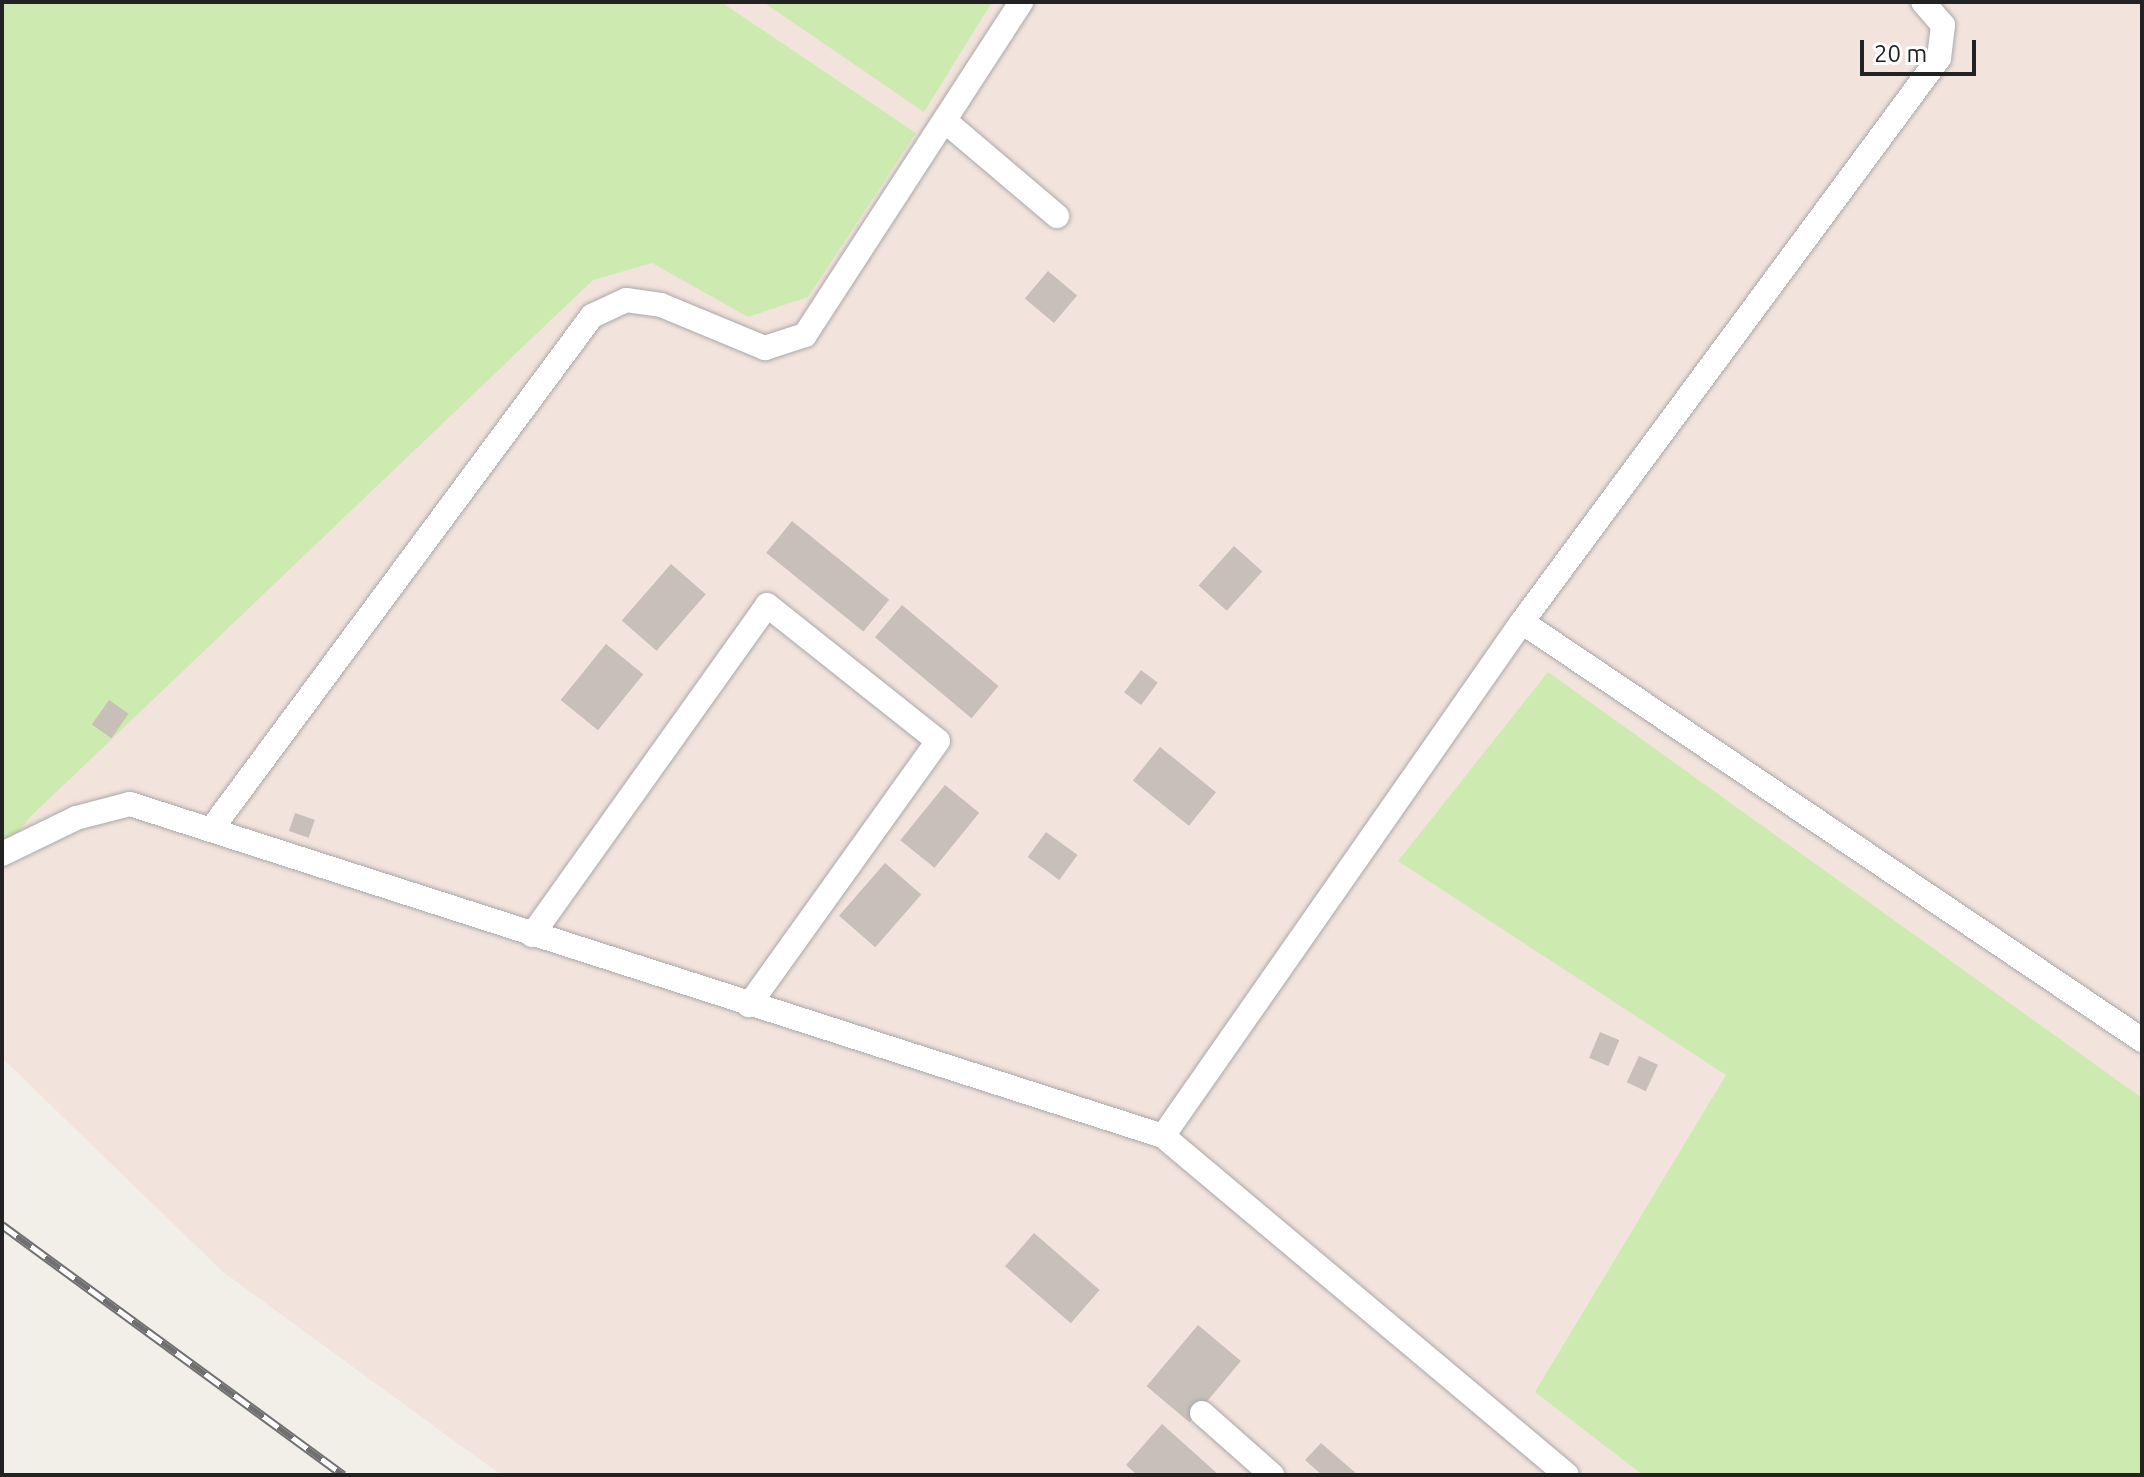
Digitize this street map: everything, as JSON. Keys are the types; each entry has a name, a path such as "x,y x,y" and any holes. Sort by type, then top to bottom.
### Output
{"lane":[{"path":"213,827 592,316 626,300 661,305 765,348 805,335 1021,2"},
{"path":"1163,1136 1522,622 1939,58 1943,25 1923,2"},
{"path":"945,121 1057,216"},
{"path":"532,935 767,605 938,741 749,1005"},
{"path":"1522,622 2142,1040"},
{"path":"2,854 76,818 130,804 213,827 532,935 1163,1136 1567,1475"},
{"path":"1202,1413 1272,1475"}],"shaded area":[{"path":"2,2 2142,2 2142,1475 501,1475 223,1272 2,1058"}],"green space":[{"path":"2,2 721,2 916,133 808,297 748,317 652,263 593,280 30,817 2,852"},
{"path":"763,2 992,2 924,112"},
{"path":"1548,672 2142,1098 2142,1475 1643,1475 1535,1392 1726,1075 1398,861"}],"building":[{"path":"1048,271 1077,295 1054,323 1025,299"},
{"path":"792,521 889,600 863,632 766,553"},
{"path":"1234,546 1262,571 1227,611 1199,585"},
{"path":"671,564 706,594 657,651 622,621"},
{"path":"902,605 999,686 972,718 875,637"},
{"path":"606,644 643,674 598,730 561,700"},
{"path":"1141,670 1158,683 1141,705 1124,692"},
{"path":"109,700 129,714 111,738 92,725"},
{"path":"1160,747 1216,792 1189,826 1133,780"},
{"path":"945,785 979,813 935,868 900,840"},
{"path":"295,813 315,820 309,838 289,831"},
{"path":"1046,832 1078,855 1059,880 1028,857"},
{"path":"885,863 921,894 875,947 839,916"},
{"path":"1600,1032 1619,1040 1608,1066 1589,1058"},
{"path":"1639,1056 1658,1065 1646,1091 1627,1082"},
{"path":"1034,1233 1100,1290 1071,1323 1005,1266"},
{"path":"1198,1325 1241,1361 1189,1422 1147,1386"},
{"path":"1162,1424 1219,1475 1137,1475 1126,1465"},
{"path":"1321,1443 1358,1475 1322,1475 1305,1460"}],"railway":[{"path":"2,1225 343,1475"}]}
